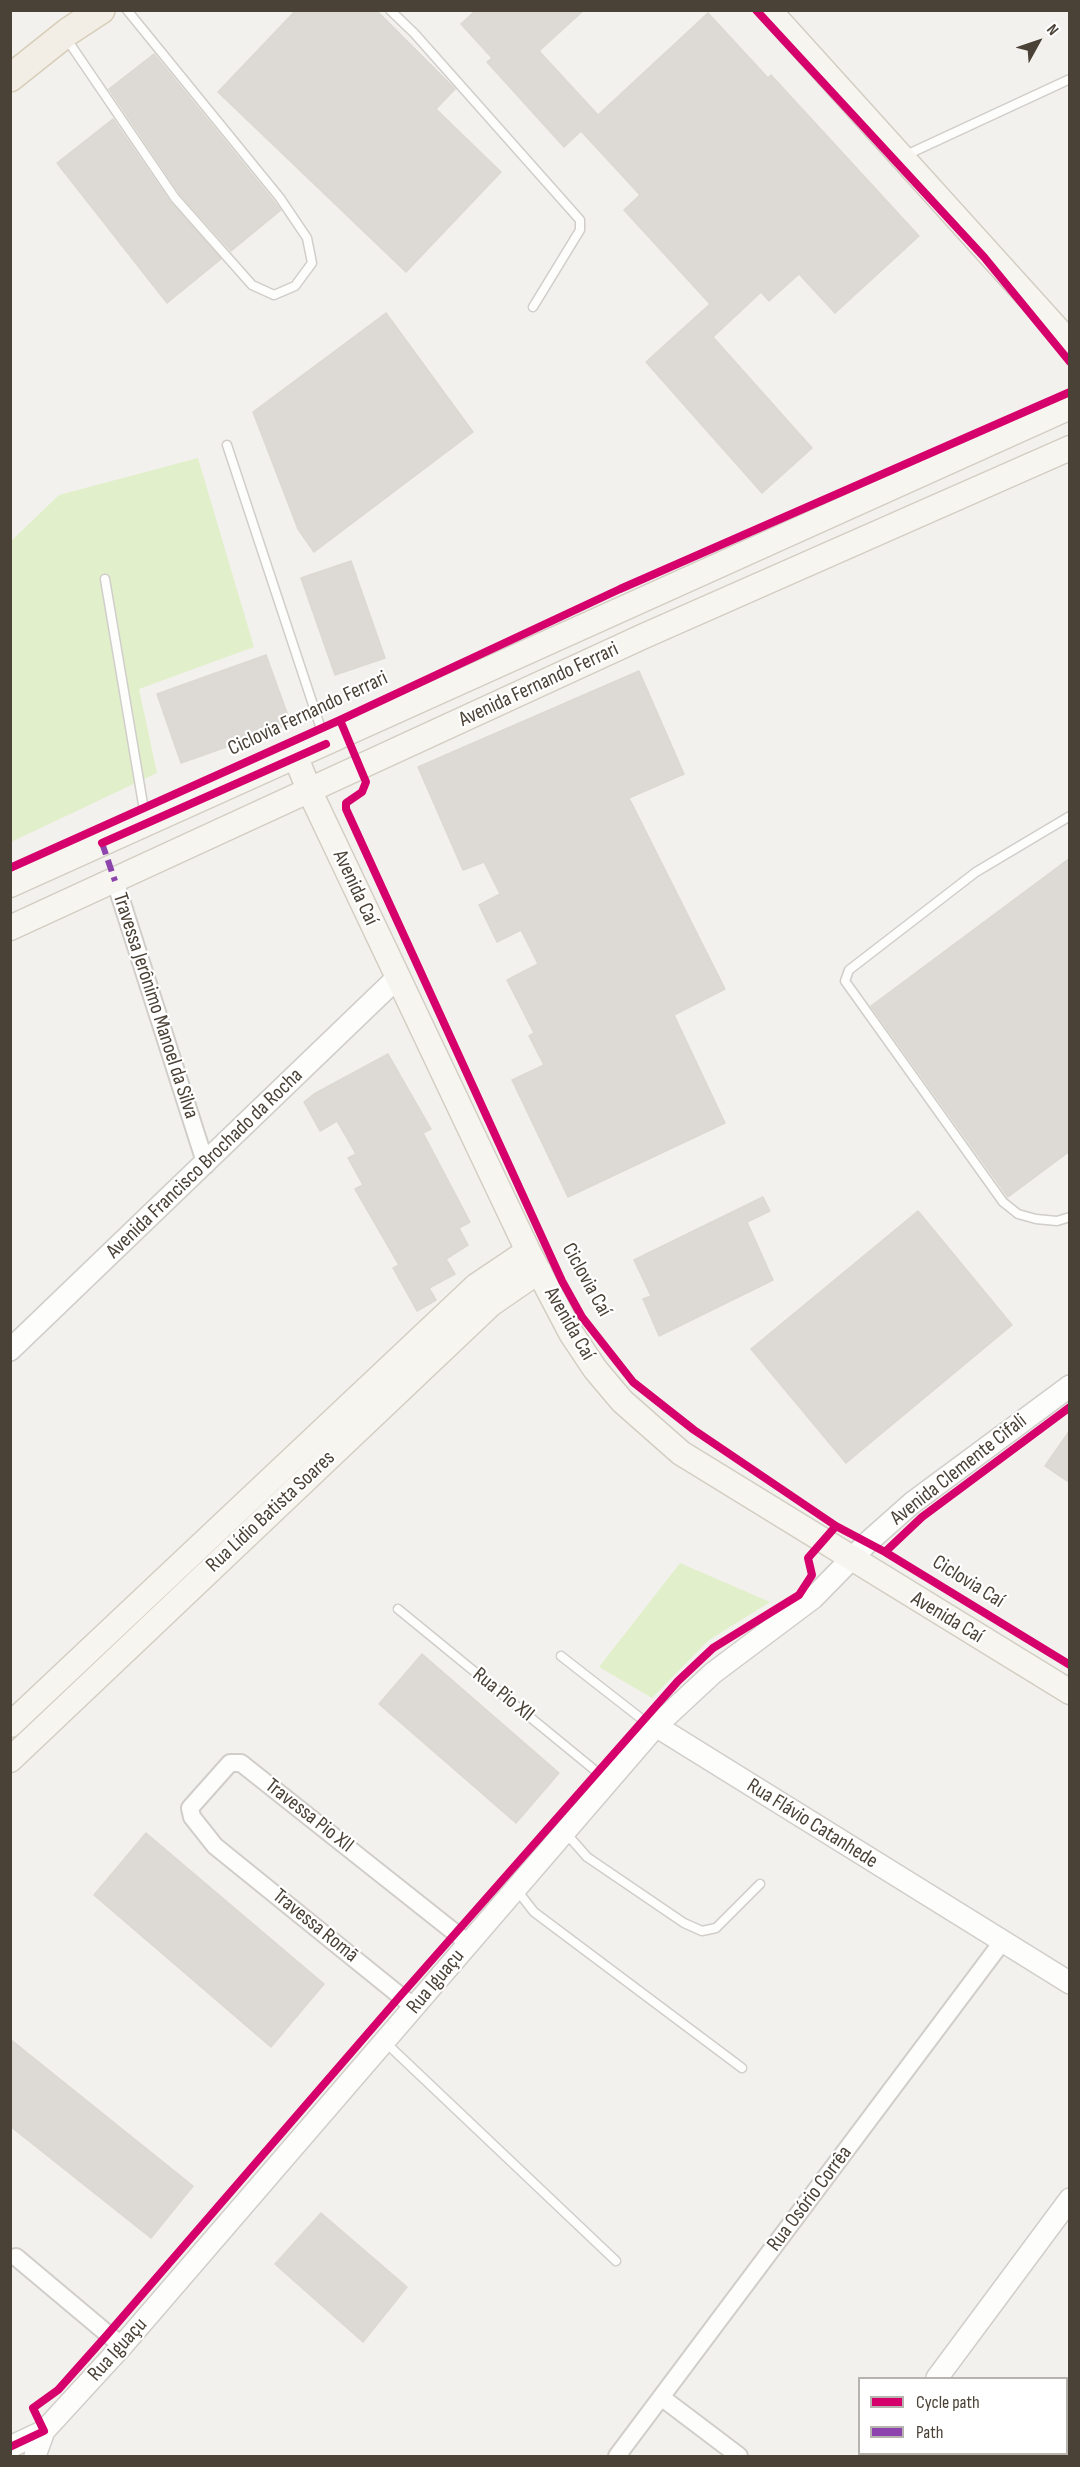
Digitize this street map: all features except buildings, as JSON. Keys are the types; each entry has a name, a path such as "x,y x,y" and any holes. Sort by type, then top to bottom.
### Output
{"main road":[{"path":"67,33 87,10"},
{"path":"10,78 67,33 101,10"},
{"path":"770,10 1070,343"},
{"name":"Avenida Fernando Ferrari","path":"10,885 1070,407"},
{"name":"Avenida Fernando Ferrari","path":"10,928 310,792 644,636 1070,448"},
{"path":"901,483 915,515"},
{"path":"627,606 644,636"},
{"name":"Avenida Caí","path":"296,758 310,792 533,1261 571,1332 595,1369 653,1431 681,1453 1070,1692"},
{"name":"Rua Lídio Batista Soares","path":"10,1761 189,1590 416,1359 476,1286 533,1261"},
{"name":"Rua Lídio Batista Soares","path":"10,1725 171,1572 416,1359"},
{"path":"171,1572 189,1590"}],"street":[{"name":"Travessa Jerônimo Manoel da Silva","path":"115,881 206,1165"},
{"name":"Avenida Francisco Brochado da Rocha","path":"13,1343 206,1165 398,977"},
{"name":"Avenida Clemente Cifali","path":"852,1558 912,1503 1070,1386"},
{"name":"Rua Iguaçu","path":"44,2431 122,2346 656,1726 713,1673 813,1598 852,1558"},
{"name":"Rua Flávio Catanhede","path":"656,1726 1070,1983"},
{"name":"Travessa Pio XII","path":"215,1846 192,1817 190,1808 230,1763 236,1761 251,1770 468,1943"},
{"name":"Travessa Romã","path":"215,1846 414,2007"},
{"name":"Rua Osório Corrêa","path":"617,2457 1002,1942"},
{"path":"938,2377 1070,2199"},
{"path":"16,2257 122,2346"},
{"path":"661,2397 739,2457"},
{"path":"10,2447 44,2431"},
{"path":"35,2457 44,2431"}],"lane":[{"path":"67,33 101,94 175,198 252,285 274,295 295,286 312,263 307,238 280,198 127,10"},
{"path":"390,10 414,33 580,220 580,230 533,307"},
{"path":"901,157 1070,80"},
{"path":"227,445 326,744"},
{"path":"105,579 146,822"},
{"path":"1070,816 976,872 849,970 845,981 1003,1202 1018,1214 1036,1219 1057,1221 1070,1217"},
{"name":"Rua Pio XII","path":"398,1609 609,1781"},
{"name":"Rua Flávio Catanhede","path":"561,1656 643,1720 656,1726"},
{"path":"565,1832 586,1857 684,1923 702,1931 717,1928 760,1884"},
{"path":"516,1889 534,1912 742,2068"},
{"path":"384,2042 616,2261"}],"green space":[{"path":"198,458 254,647 139,689 157,773 11,842 11,541 59,495"},
{"path":"680,1563 770,1602 709,1640 652,1698 599,1667"}],"marked path":[{"path":"102,843 115,881"}],"cycle path":[{"path":"756,10 984,257 1070,362"},
{"name":"Ciclovia Fernando Ferrari","path":"10,868 340,720 620,589 1070,392"},
{"name":"Ciclovia Fernando Ferrari","path":"340,720 366,782 362,792 346,803 346,809 562,1281 582,1317 633,1382 694,1430 836,1526 885,1552 1070,1665"},
{"path":"102,843 326,744"},
{"path":"885,1552 922,1517 1070,1407"},
{"path":"10,2447 44,2431 33,2408 58,2390 107,2335 401,1995 678,1681 713,1648 799,1595 812,1575 808,1558 836,1526"}]}
